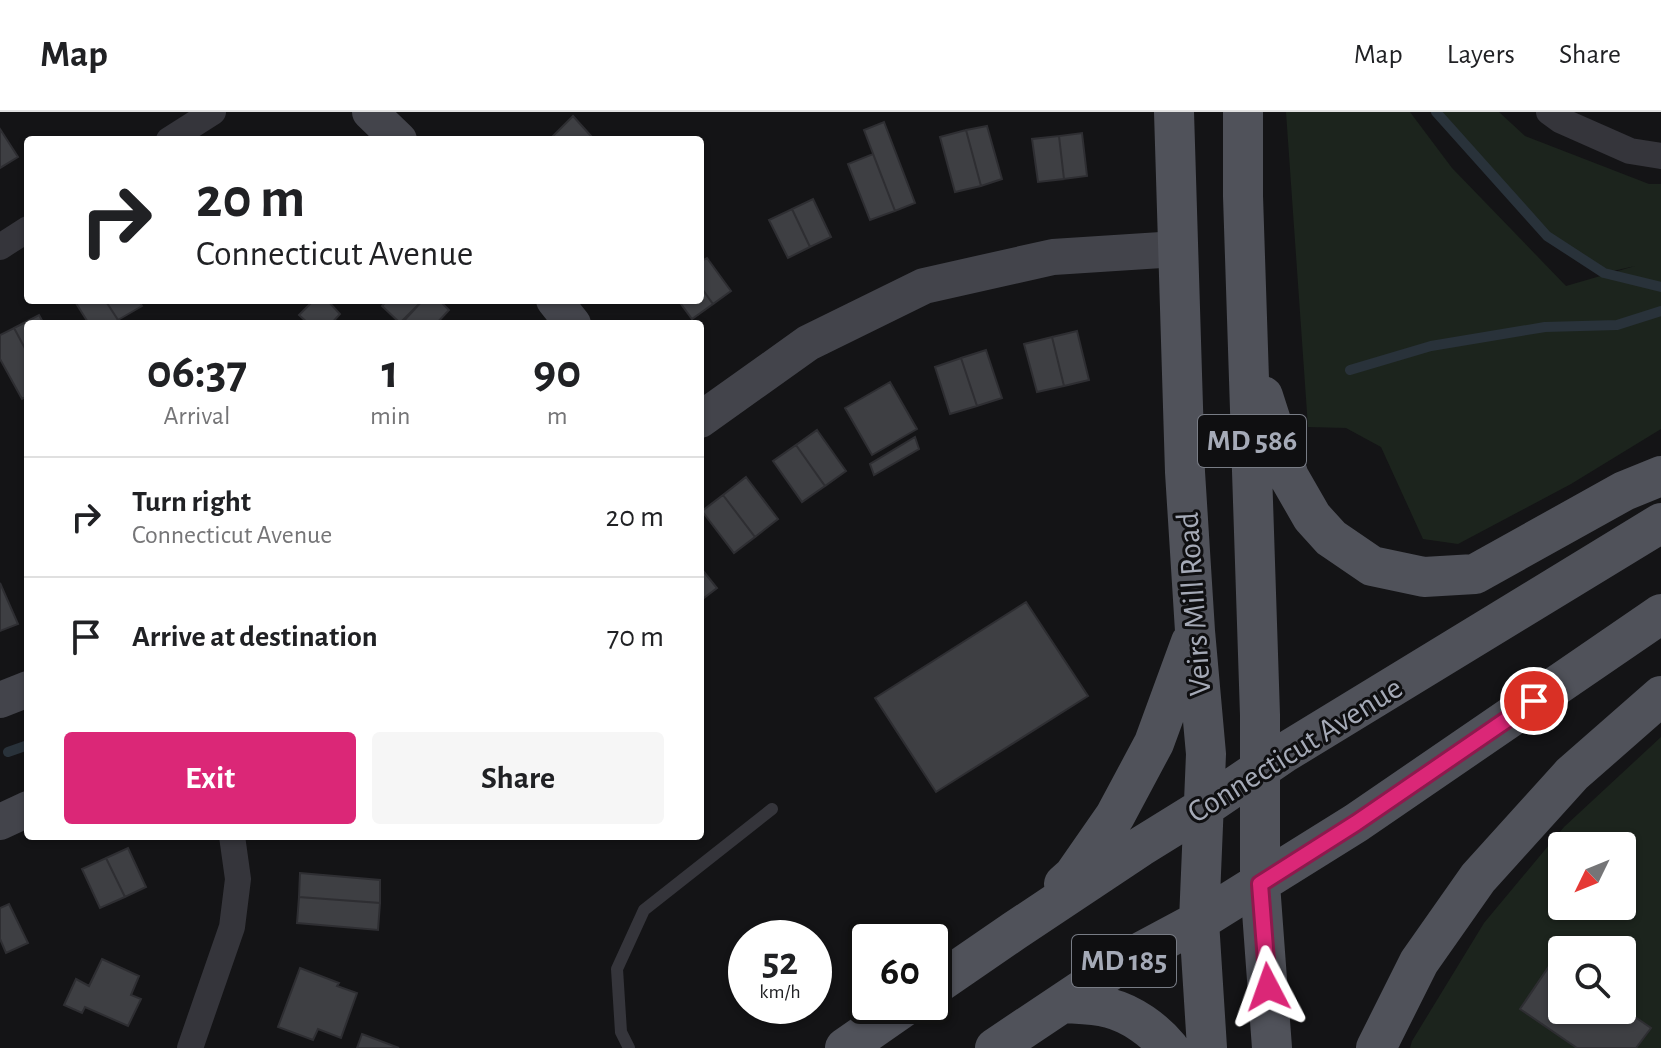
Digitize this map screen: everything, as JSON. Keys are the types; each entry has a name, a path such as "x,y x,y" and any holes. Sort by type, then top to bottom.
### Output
{"main road":[{"name":"Veirs Mill Road","path":"1174,112 1185,472 1206,754 1199,921 1207,1048"},
{"name":"Veirs Mill Road","path":"1243,112 1243,196 1255,516 1260,884 1272,1048"},
{"path":"1248,348 1289,477 1312,517 1331,538 1372,566 1424,577 1475,574 1624,491 1661,476"},
{"name":"Connecticut Avenue","path":"952,974 1260,769 1661,523"},
{"name":"MD 185","path":"995,1048 1128,959 1199,921 1356,823 1661,614"},
{"path":"1014,931 1074,875 1115,816 1154,743 1195,631"},
{"path":"1376,1048 1419,962 1478,878 1572,774 1661,696"},
{"path":"1063,1003 1109,1008 1139,1021 1169,1048"},
{"path":"845,1048 879,1024"}],"street":[{"path":"175,136 213,112"},
{"path":"370,112 395,136"},
{"path":"1549,112 1560,120 1630,151 1661,156"},
{"path":"0,247 24,232"},
{"path":"704,417 808,343 924,286 1053,257 1177,249"},
{"path":"557,304 570,320"},
{"path":"0,700 24,691"},
{"path":"0,822 24,811"},
{"path":"190,1048 232,927 238,879 233,840"}],"lane":[{"path":"629,1048 621,1032 617,969 644,910 772,809"}],"shaded area":[{"path":"1286,112 1410,112 1452,168 1566,286 1635,266 1604,273 1547,236 1436,112 1499,112 1525,136 1649,184 1661,184 1661,429 1571,484 1458,544 1423,539 1381,447 1346,428 1308,427"},
{"path":"1661,737 1661,1048 1410,1048 1484,923 1548,846 1548,920 1636,920 1636,832 1560,832"}],"building":[{"path":"573,116 591,136 553,136"},
{"path":"884,122 915,203 895,211 864,130"},
{"path":"987,126 1002,179 981,186 966,130"},
{"path":"0,129 18,157 0,168"},
{"path":"966,130 981,186 955,192 940,137"},
{"path":"1082,133 1087,176 1064,179 1059,136"},
{"path":"1059,136 1064,179 1038,182 1032,139"},
{"path":"873,154 895,211 870,220 848,164"},
{"path":"813,199 831,237 810,247 792,209"},
{"path":"792,209 810,247 788,258 769,220"},
{"path":"707,258 731,291 713,304 704,292 704,260"},
{"path":"704,292 713,304 692,319 681,304 704,304"},
{"path":"76,304 108,304 118,320 86,320"},
{"path":"108,304 142,306 118,320"},
{"path":"310,304 331,304 340,314 335,320 305,320 299,315"},
{"path":"419,304 403,320 397,320 382,306"},
{"path":"419,304 443,304 449,310 440,320 405,320"},
{"path":"24,323 24,347 14,328"},
{"path":"14,328 24,347 22,399 0,359 0,335"},
{"path":"1077,331 1089,380 1064,386 1052,337"},
{"path":"1052,337 1064,386 1037,392 1024,344"},
{"path":"986,350 1002,398 977,406 961,358"},
{"path":"961,358 977,406 950,414 935,367"},
{"path":"890,382 917,429 872,455 845,408"},
{"path":"817,430 846,471 825,486 796,445"},
{"path":"915,437 919,449 874,475 870,464"},
{"path":"796,445 825,486 802,502 773,461"},
{"path":"746,477 778,519 755,537 723,495"},
{"path":"723,495 755,537 734,553 704,509"},
{"path":"704,572 717,588 704,598"},
{"path":"0,583 18,624 0,631"},
{"path":"1026,602 1088,696 936,792 875,698"},
{"path":"128,848 146,887 125,897 106,858"},
{"path":"106,858 125,897 100,908 82,869"},
{"path":"300,873 380,880 380,903 299,897"},
{"path":"299,897 380,903 378,930 297,923"},
{"path":"9,904 28,943 6,953 0,939 0,908"},
{"path":"102,959 139,976 131,995 141,999 128,1026 85,1007 82,1013 64,1005 76,979 89,986"},
{"path":"300,968 357,993 341,1038 318,1029 313,1040 278,1027"},
{"path":"1548,968 1548,1024 1636,1024 1636,1018 1651,1028 1636,1048 1577,1048 1520,1009"},
{"path":"362,1034 399,1048 357,1048"}],"waterway":[{"path":"1436,112 1547,236 1604,273 1661,287"},
{"path":"1350,370 1431,346 1545,327 1617,325 1661,311"},
{"path":"8,752 24,746"}],"route":[{"path":"1268,987 1260,884 1356,823 1534,701"}]}
